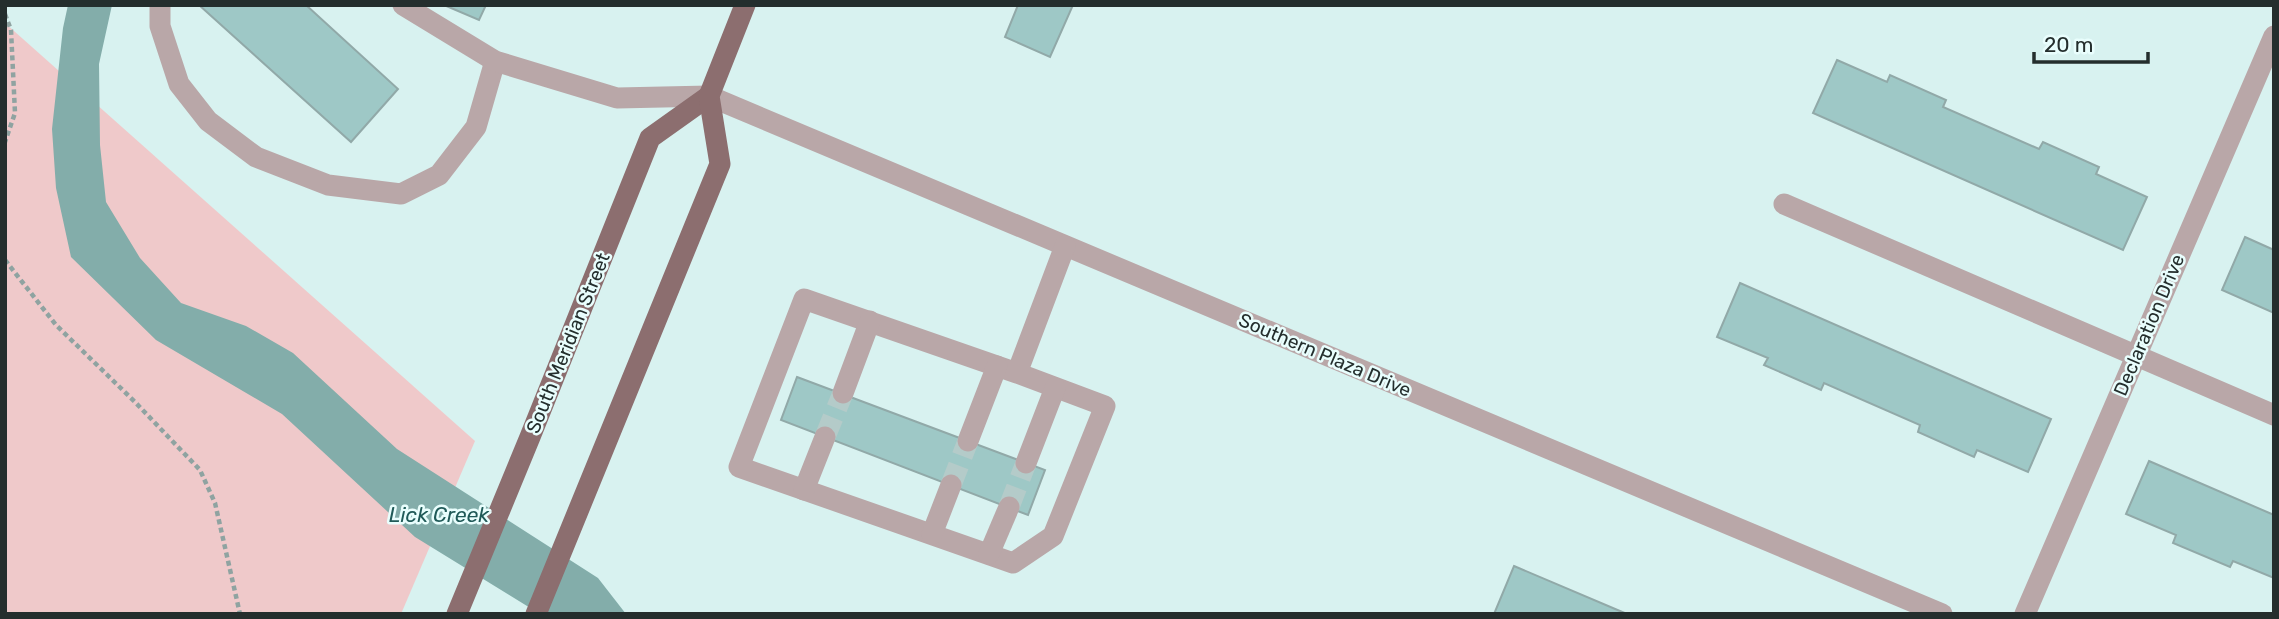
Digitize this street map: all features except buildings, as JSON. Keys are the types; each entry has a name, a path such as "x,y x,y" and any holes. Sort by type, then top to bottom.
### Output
{"main road":[{"path":"536,614 720,164 709,96 745,5"},
{"name":"South Meridian Street","path":"457,614 650,138 709,96"}],"street":[{"path":"160,5 160,26 179,84 208,121 256,157 328,185 401,194 439,175 476,127 495,61"},
{"path":"403,5 495,61 617,98 709,96"},
{"name":"Declaration Drive","path":"2025,614 2274,36"},
{"name":"Southern Plaza Drive","path":"709,96 1942,614"},
{"path":"1784,204 2274,415"},
{"path":"968,441 1007,370 1066,246"},
{"path":"804,299 1007,370 1105,405 1053,536 1013,563 739,467 804,299"},
{"path":"842,393 870,321"},
{"path":"1026,463 1055,388"},
{"path":"804,490 825,437"},
{"path":"932,534 951,485"},
{"path":"989,554 1009,507"}],"path":[{"path":"5,14 11,30 15,113 5,142"},
{"path":"5,260 56,325 200,470 215,503 240,614"}],"shaded area":[{"path":"5,23 475,441 401,614 5,614"}],"water":[{"name":"Lick Creek","path":"68,5 112,5 99,64 100,145 106,202 140,258 181,303 246,326 293,353 397,449 598,578 626,614 540,614 415,537 282,414 156,340 71,257 56,188 52,129"}],"tunnel":[{"path":"825,437 843,393"},
{"path":"951,485 968,441"},
{"path":"1009,507 1026,463"}]}
